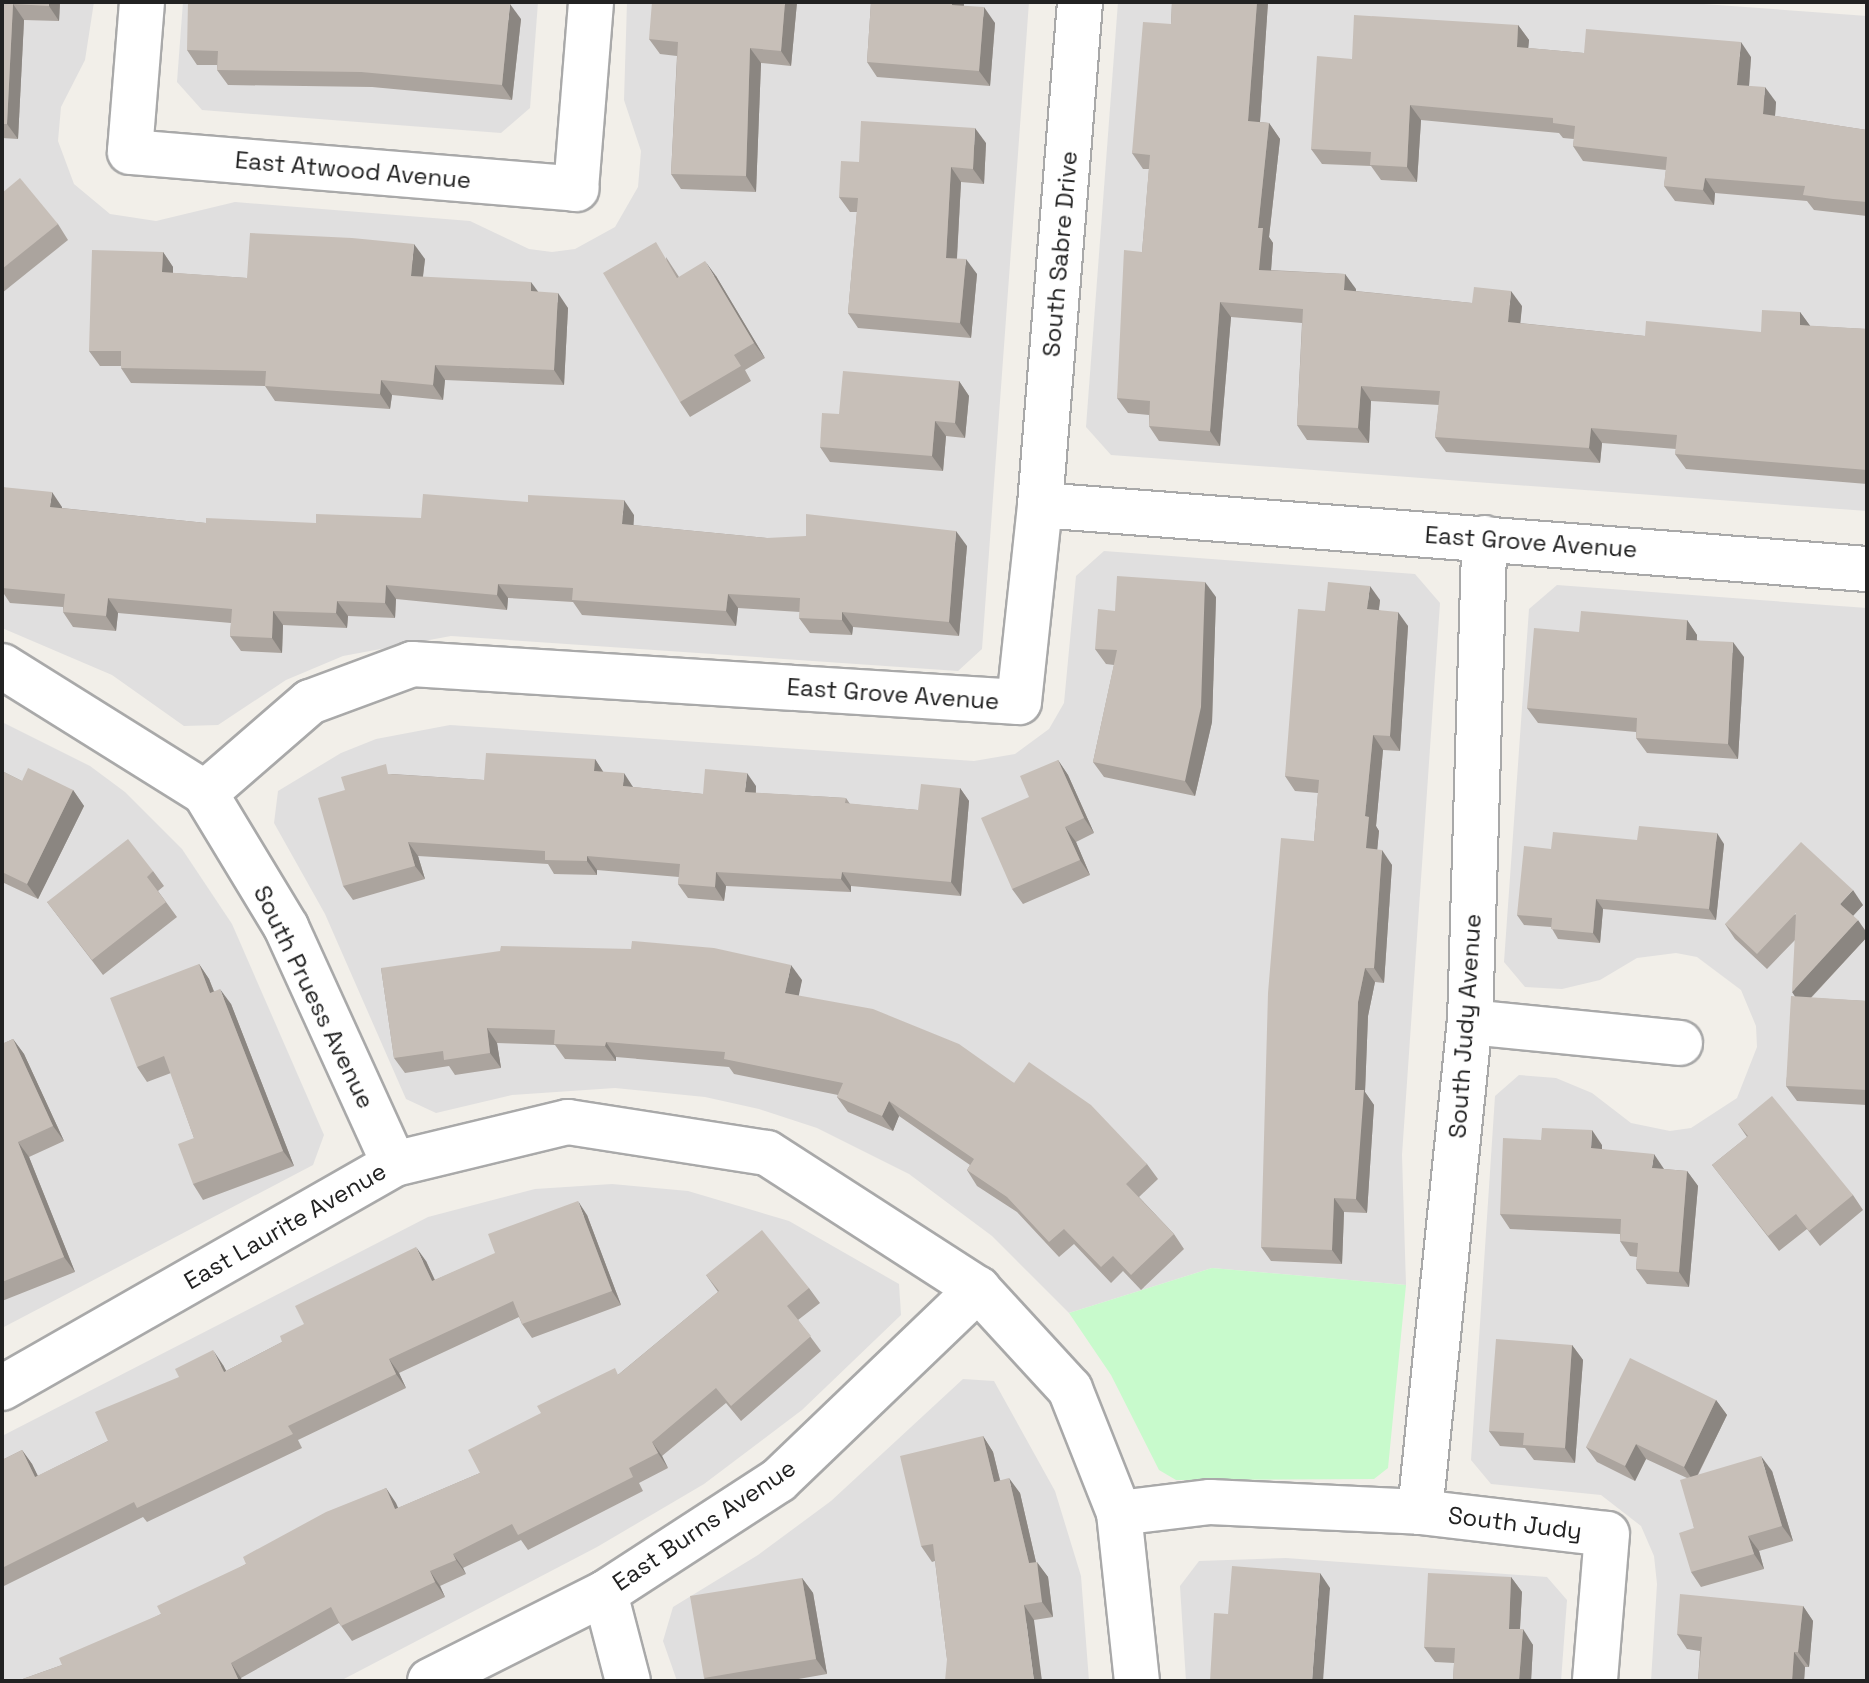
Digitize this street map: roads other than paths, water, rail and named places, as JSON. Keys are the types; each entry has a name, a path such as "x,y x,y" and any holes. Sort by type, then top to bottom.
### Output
{"street":[{"name":"East Atwood Avenue","path":"142,2 130,152 576,189 591,2"},
{"name":"South Sabre Drive","path":"1040,505 1080,2"},
{"name":"East Grove Avenue","path":"205,793 310,702 412,664 1019,702 1040,505 1867,569"},
{"name":"South Judy Avenue","path":"1420,1512 1470,1022 1484,538"},
{"path":"6,667 205,793"},
{"name":"South Pruess Avenue","path":"205,793 286,927 394,1164"},
{"path":"1470,1022 1680,1043"},
{"name":"East Laurite Avenue","path":"2,1388 394,1164 568,1122 767,1153 978,1289 1070,1389 1119,1513 1137,1681"},
{"name":"East Burns Avenue","path":"430,1681 605,1593 779,1480 978,1289"},
{"path":"1119,1513 1210,1502 1420,1512"},
{"name":"South Judy","path":"1420,1512 1607,1534 1595,1681"},
{"path":"605,1593 628,1681"}]}
